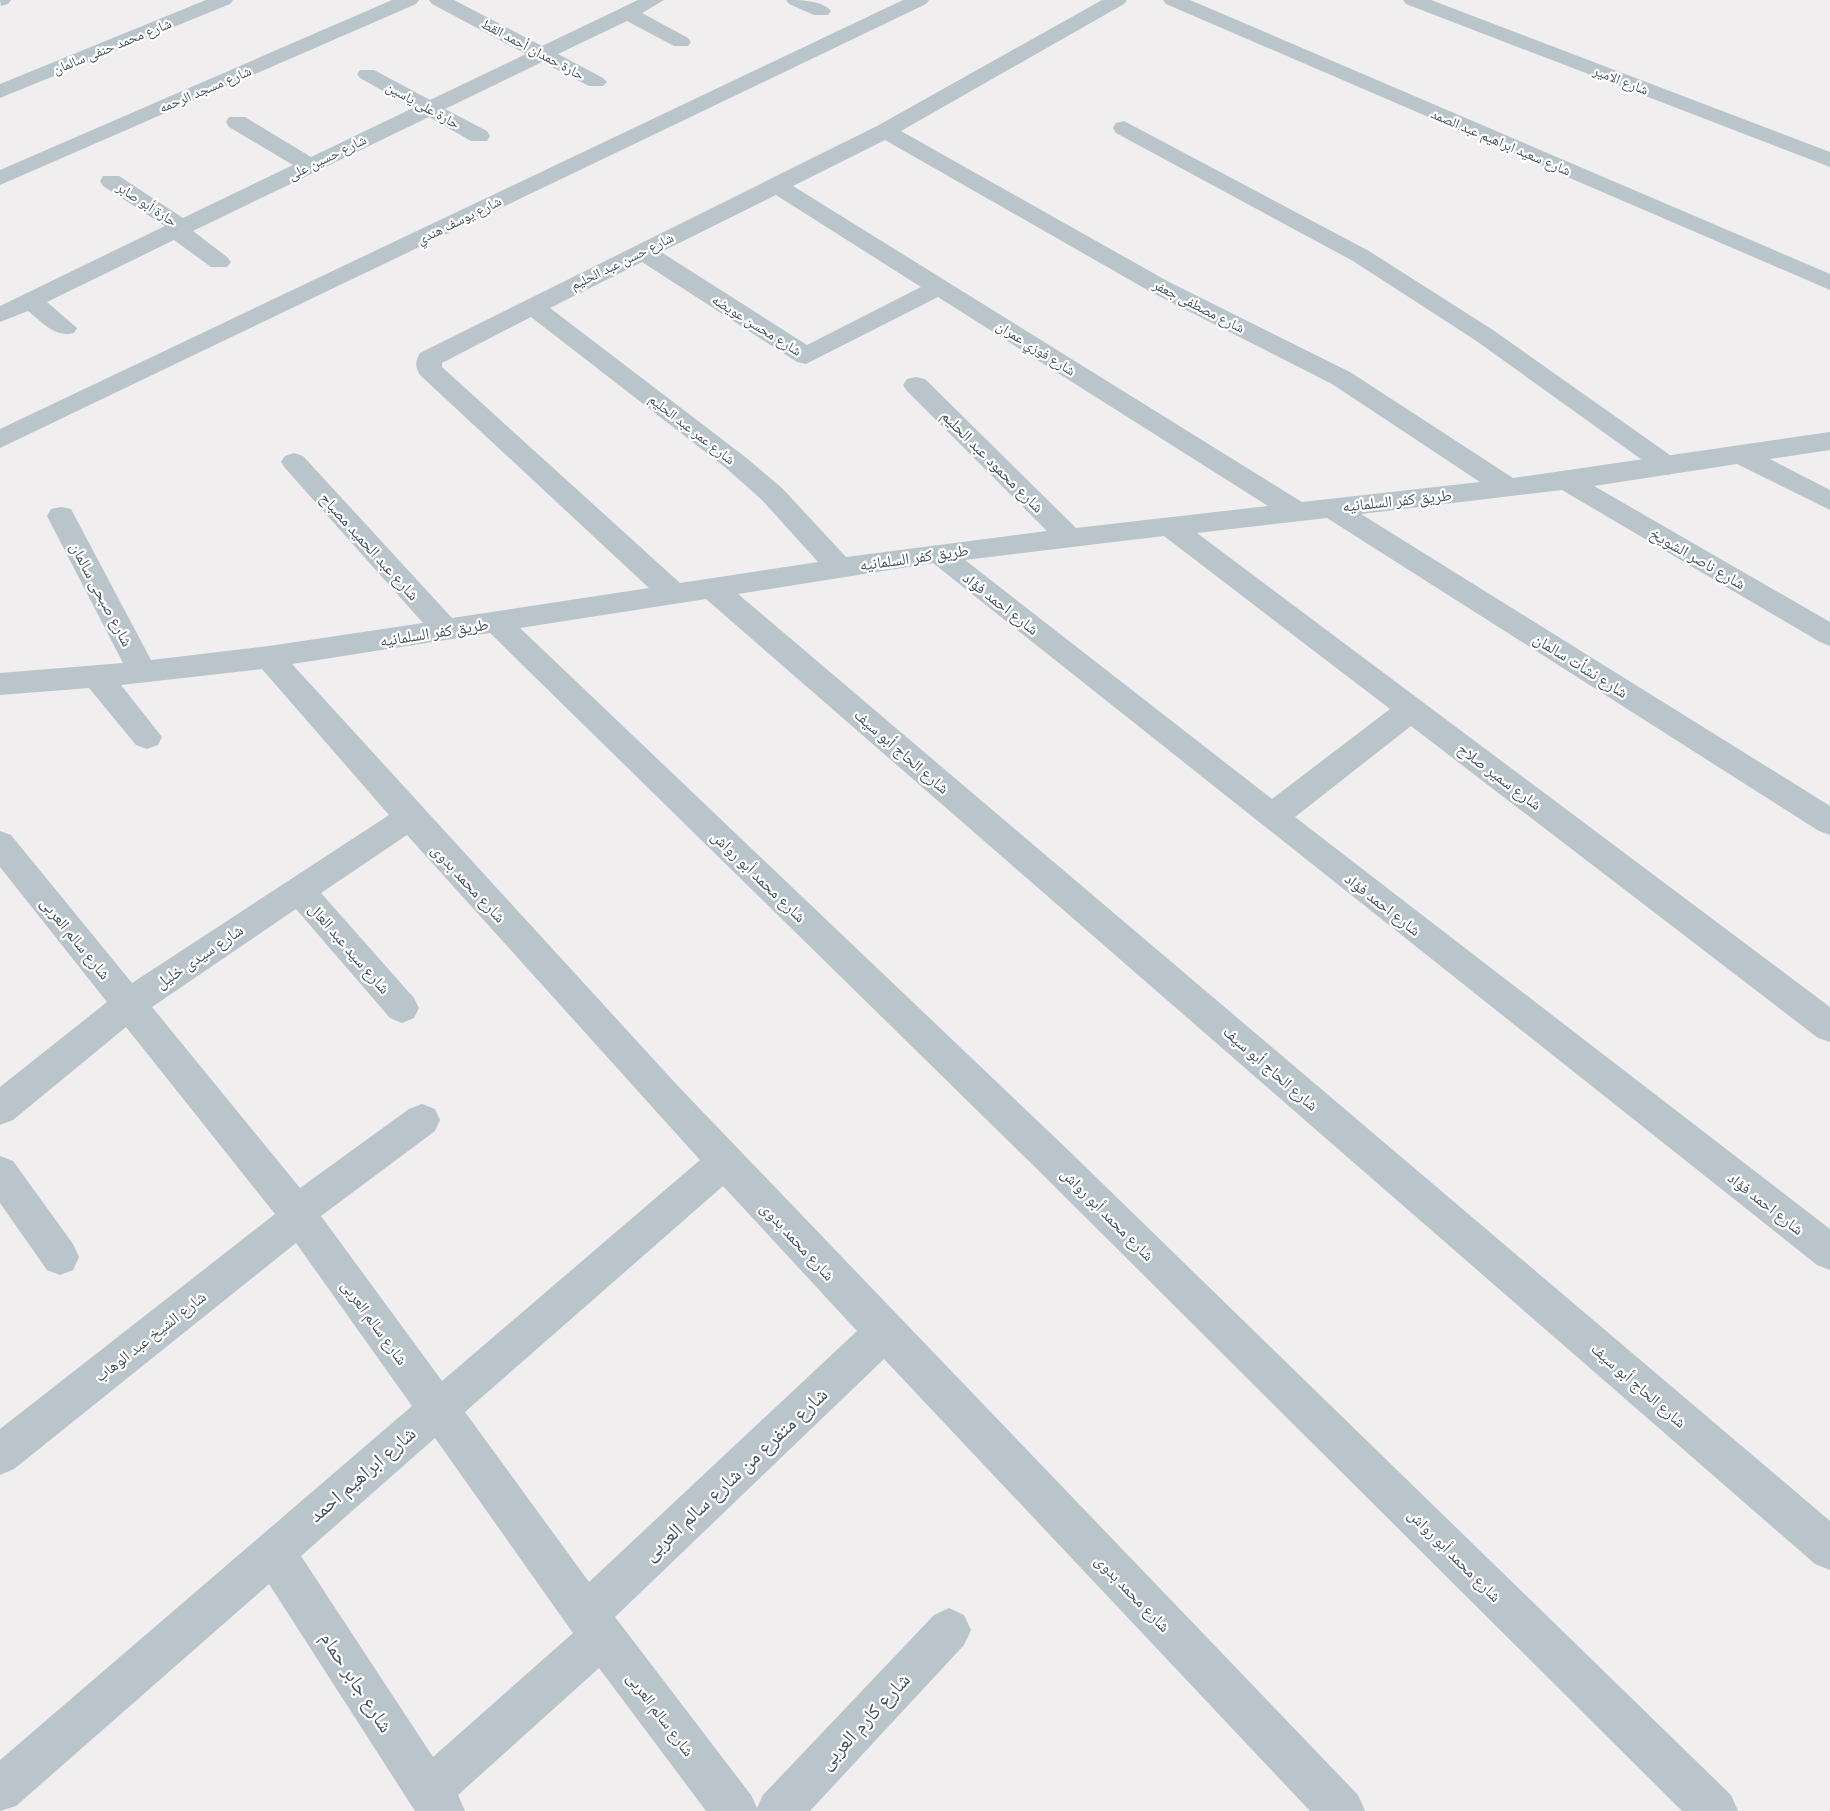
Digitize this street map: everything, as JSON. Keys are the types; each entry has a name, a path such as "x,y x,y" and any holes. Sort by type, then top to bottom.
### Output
{"street":[{"name":"شارع محمد حنفى سالمان","path":"0,92 223,0"},
{"name":"شارع مسجد الرحمه","path":"0,178 409,0"},
{"name":"حارة حمدان أحمد القط","path":"439,0 596,82"},
{"name":"شارع حسين على","path":"0,315 654,0"},
{"path":"796,0 821,11"},
{"name":"شارع يوسف هندي","path":"0,439 919,0"},
{"name":"شارع حسن عبد الحليم","path":"674,594 429,369 428,364 434,354 885,131 1117,0"},
{"name":"شارع سعيد ابراهيم عبد الصمد","path":"1173,0 1830,283"},
{"name":"شارع الامير","path":"1413,0 1830,160"},
{"path":"627,13 681,42"},
{"name":"حارة على ياسين","path":"367,74 479,136"},
{"path":"237,122 310,166"},
{"path":"1124,128 1361,256 1484,335 1668,466"},
{"name":"شارع مصطفى جعفر","path":"885,131 1160,287 1341,378 1509,488"},
{"name":"حارة أبو صابر","path":"111,181 179,229 219,262"},
{"name":"شارع فوزي عمران","path":"776,185 1296,511"},
{"name":"شارع محسن عويضه","path":"642,251 806,356 939,287"},
{"path":"30,300 65,328"},
{"name":"شارع عمر عبد الحليم","path":"532,306 735,462 772,494 839,567"},
{"name":"شارع محمود عبد الحليم","path":"916,385 1070,537"},
{"name":"طريق كفر السلمانيه","path":"0,684 143,672 269,657 938,553 1566,481 1830,441"},
{"path":"1742,454 1830,501"},
{"name":"شارع عبد الحميد مصباح","path":"294,462 447,631"},
{"name":"شارع ناصر الشويخ","path":"1566,481 1830,635"},
{"name":"شارع نشأت سالمان","path":"1332,508 1830,822"},
{"name":"شارع صبحى سالمان","path":"61,516 143,672"},
{"name":"شارع سمير صلاح","path":"1169,526 1830,1027"},
{"name":"شارع احمد فؤاد","path":"938,553 1272,818 1830,1252"},
{"name":"شارع الحاج أبو سيف","path":"712,588 1830,1549"},
{"name":"شارع محمد أبو رواش","path":"496,622 1053,1160 1715,1811"},
{"name":"شارع محمد بدوى","path":"269,657 410,818 884,1333 1341,1811"},
{"path":"96,676 147,737"},
{"path":"1272,818 1411,709"},
{"name":"شارع سيدى خليل","path":"0,1109 129,1004 298,889 410,818"},
{"name":"شارع سالم العربى","path":"0,844 297,1215 595,1625 735,1811"},
{"name":"شارع سيد عبد العال","path":"298,889 402,1008"},
{"name":"شارع الشيخ عبد الوهاب","path":"0,1455 297,1215 422,1120"},
{"name":"شارع ابراهيم احمد","path":"0,1790 437,1408 725,1161"},
{"path":"0,1173 60,1257"},
{"name":"شارع متفرع من شارع سالم العربى","path":"436,1801 595,1625 884,1333"},
{"name":"شارع جابر حمام","path":"273,1552 436,1801"},
{"name":"شارع كارم العربى","path":"779,1811 949,1630"}]}
